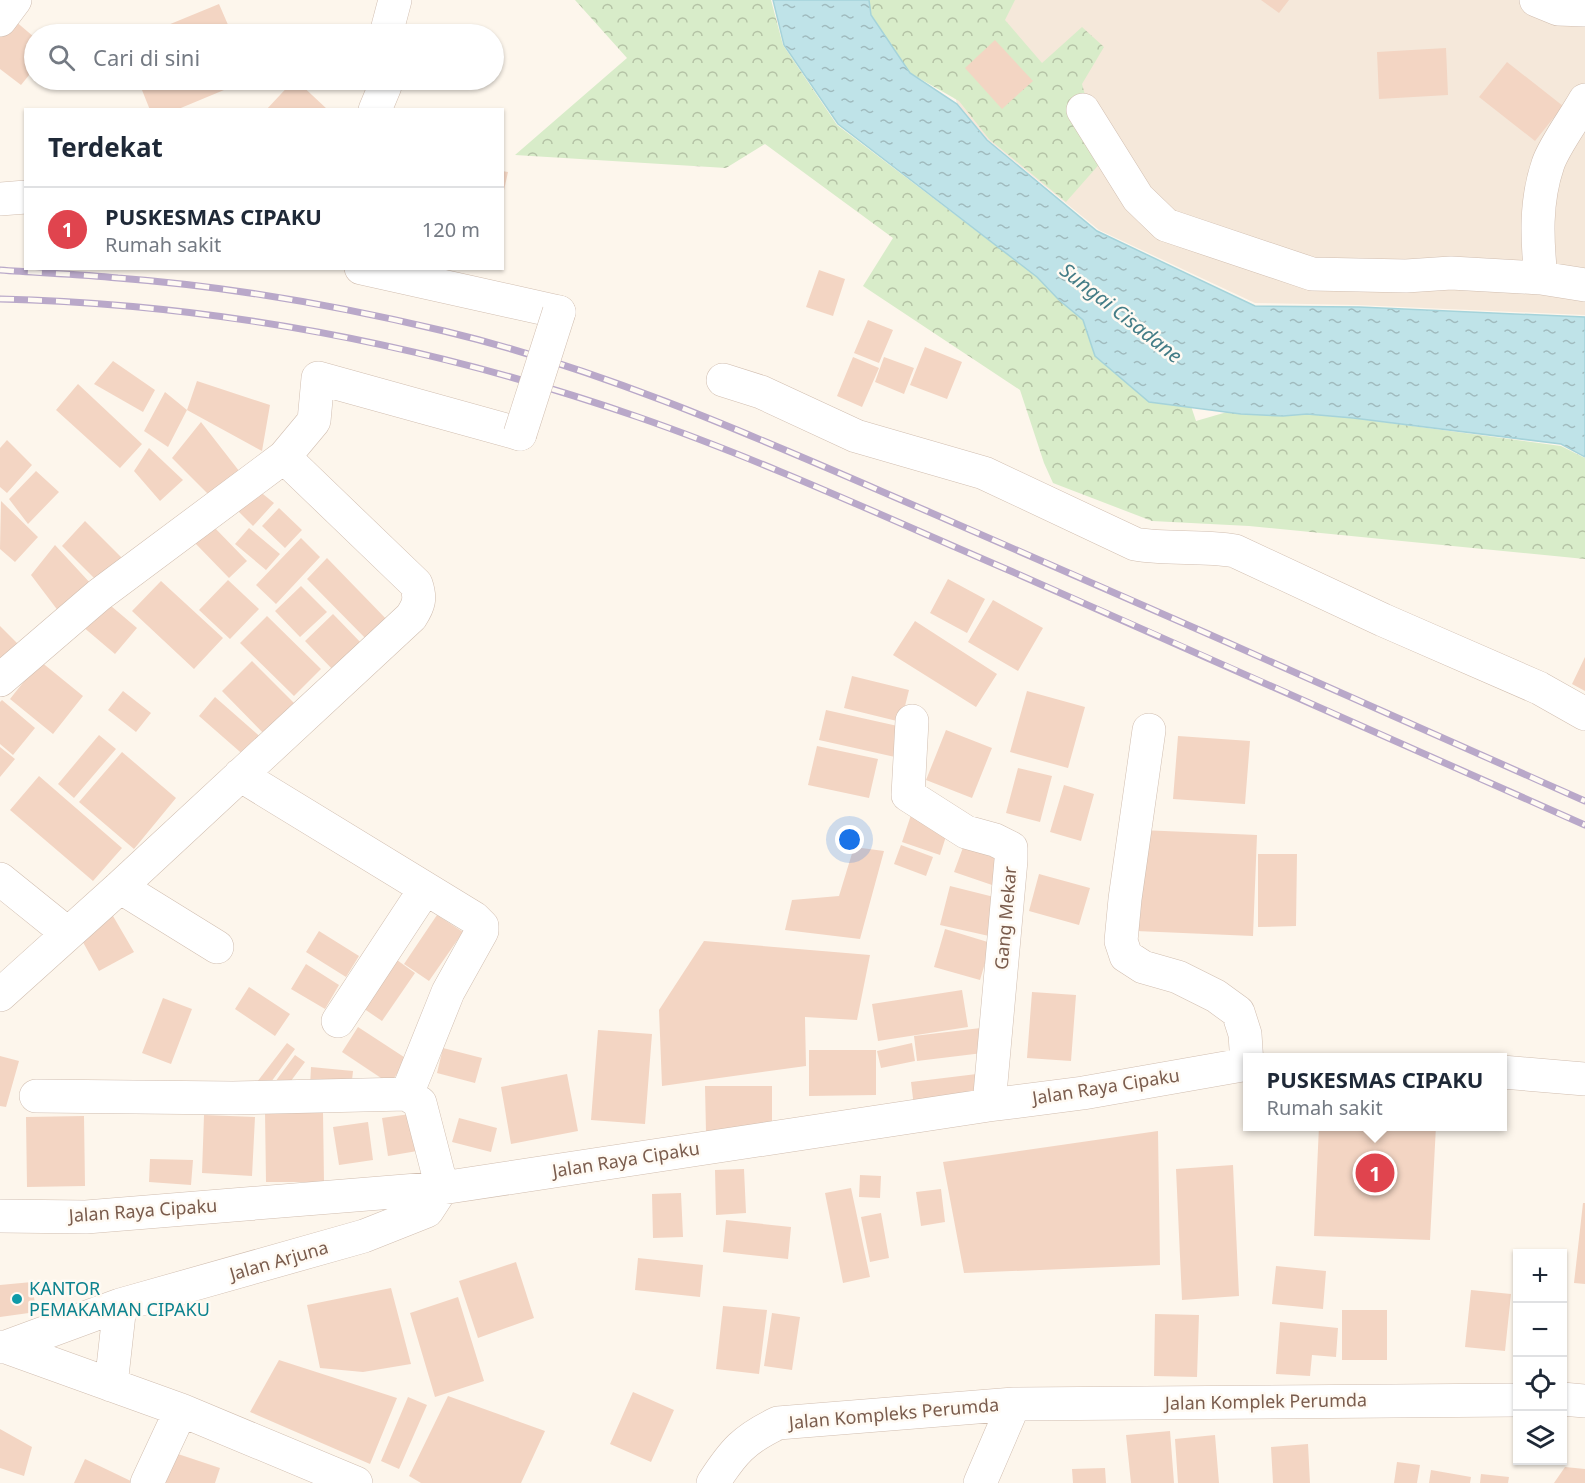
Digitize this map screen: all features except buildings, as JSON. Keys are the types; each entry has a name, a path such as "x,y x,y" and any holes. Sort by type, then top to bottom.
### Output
{"street":[{"path":"0,20 15,0"},
{"path":"389,24 395,0"},
{"path":"1536,0 1558,9 1585,10"},
{"path":"376,108 383,90"},
{"path":"1541,278 1536,233 1539,202 1548,163 1585,100"},
{"path":"1083,110 1138,198 1166,225 1312,274 1406,276 1451,273 1541,278 1585,285"},
{"path":"0,199 24,197"},
{"path":"0,680 99,595 284,457 314,421 318,378 520,434 559,312 370,270"},
{"path":"723,380 761,392 856,436 984,473 1135,544 1235,551 1383,620 1539,688 1585,714"},
{"path":"0,995 411,617 418,606 420,595 416,584 284,457"},
{"name":"Gang Mekar","path":"912,721 908,795 966,832 995,840 1011,848 989,1105"},
{"path":"1149,730 1121,941 1126,956 1143,967 1178,977 1216,996 1238,1012 1245,1034 1246,1053"},
{"path":"240,775 474,918 482,926 482,931 448,992 407,1094"},
{"path":"0,879 67,933"},
{"path":"120,887 216,947"},
{"path":"338,1022 425,889"},
{"name":"Jalan Raya Cipaku","path":"0,1216 86,1217 442,1188 989,1105 1083,1093 1243,1065"},
{"path":"1507,1072 1585,1079"},
{"path":"36,1096 233,1098 407,1094 420,1103 442,1188"},
{"name":"Jalan Arjuna","path":"3,1347 120,1305 364,1236 427,1211 442,1188"},
{"path":"111,1385 120,1305"},
{"path":"3,1347 181,1410 356,1483"},
{"path":"1567,1399 1585,1401"},
{"name":"Jalan Komplek Perumda","path":"1014,1404 1513,1400"},
{"name":"Jalan Kompleks Perumda","path":"713,1483 739,1448 754,1434 778,1423 1014,1404 980,1483"},
{"path":"147,1483 181,1410"}],"shaded area":[{"path":"931,0 1585,0 1585,315 1255,303 1099,230 987,139 957,104 941,31"}],"green space":[{"path":"575,0 771,0 783,45 837,125 1037,277 1059,300 1191,406 1196,421 1227,412 1283,416 1307,414 1561,446 1585,458 1585,559 1249,526 1152,521 1053,483 1020,390 863,286 893,238 765,144 726,168 515,155 627,58"},
{"path":"869,0 1015,0 1005,20 1042,63 1082,27 1104,47 1082,84 1103,160 1066,202 989,139 959,101 910,73 870,15"}],"water":[{"name":"Sungai Cisadane","path":"773,0 869,0 871,15 910,73 957,104 987,140 1097,231 1255,306 1359,307 1585,317 1585,457 1561,444 1353,418 1307,414 1283,416 1241,414 1149,402 1095,356 1083,320 1037,277 838,124 784,45"}],"railway":[{"path":"0,270 89,275 200,286 282,298 444,331 568,366 689,410 808,460 1585,801"},
{"path":"0,299 162,310 324,333 482,369 638,417 733,452 827,491 1585,825"}],"place":[{"name":"PUSKESMAS CIPAKU","path":"1375,1173"},
{"name":"KANTOR PEMAKAMAN CIPAKU","path":"17,1299"}]}
